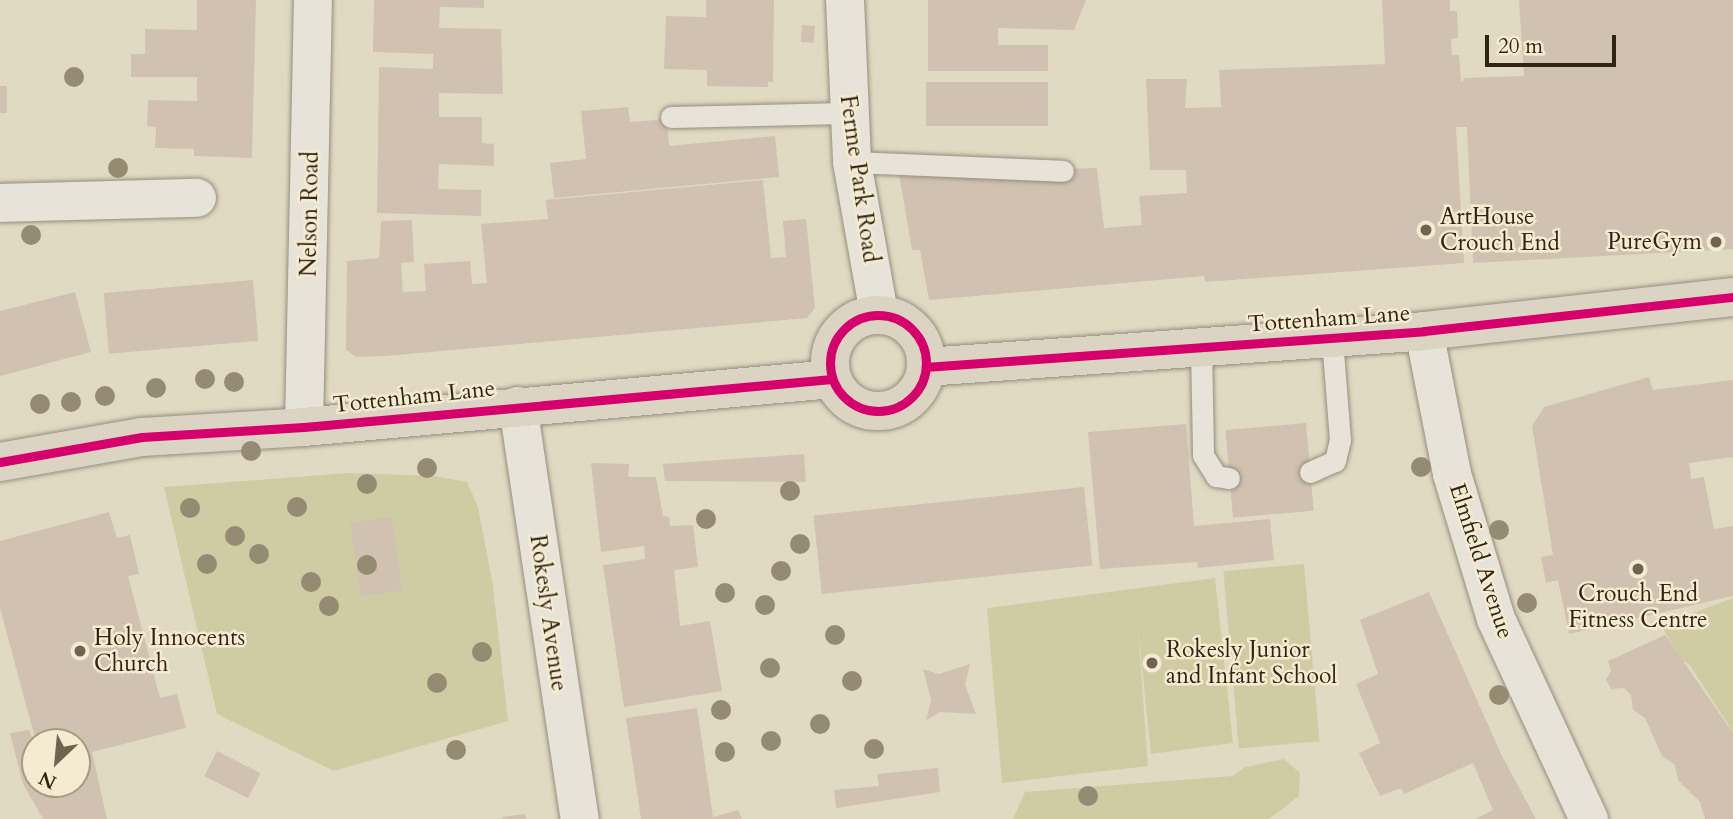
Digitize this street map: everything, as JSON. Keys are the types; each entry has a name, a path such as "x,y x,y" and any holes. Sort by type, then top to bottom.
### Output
{"main road":[{"name":"Tottenham Lane","path":"926,367 1424,331 1733,297"},
{"path":"879,314 901,320 916,334 926,367 914,395 882,411 852,403 832,379 833,345 845,327 859,318 879,314"},
{"name":"Tottenham Lane","path":"0,462 142,437 304,427 832,379"}],"street":[{"name":"Nelson Road","path":"304,427 313,0"},
{"name":"Ferme Park Road","path":"845,0 846,113 879,314"},
{"path":"0,203 197,198"},
{"name":"Elmfield Avenue","path":"1424,331 1452,474 1496,619 1589,819"},
{"name":"Rokesly Avenue","path":"518,406 580,819"}],"lane":[{"path":"671,117 846,113"},
{"path":"852,162 1063,171"},
{"path":"1310,472 1335,461 1340,440 1332,338"},
{"path":"1201,347 1203,456 1216,476 1229,478"}],"shaded area":[{"path":"349,473 435,476 467,482 478,507 493,586 508,721 334,771 217,714 164,487"},
{"path":"1304,564 1320,741 1239,748 1223,571"},
{"path":"1215,578 1233,743 1151,754 1138,629 1148,766 1002,783 987,608"},
{"path":"1733,598 1733,732 1689,664 1680,660 1661,625"},
{"path":"1284,759 1300,773 1299,796 1269,819 1013,819 1025,792 1233,776 1245,767"}],"building":[{"path":"197,0 256,0 252,158 194,156 194,149 155,148 156,127 147,126 148,100 197,101 197,77 131,77 131,54 145,54 145,29 197,30"},
{"path":"374,0 484,0 484,8 440,7 439,28 501,29 503,94 439,93 439,117 482,117 482,143 494,144 494,166 439,164 438,189 481,190 481,216 377,213 379,67 433,69 433,54 373,52"},
{"path":"706,0 774,0 773,82 768,82 768,87 707,86 707,70 664,69 666,16 706,17"},
{"path":"928,0 1086,0 1074,30 998,28 998,45 1048,45 1048,71 928,71"},
{"path":"1382,0 1450,0 1450,11 1457,11 1458,38 1451,39 1452,55 1459,55 1461,82 1465,78 1524,76 1519,0 1733,0 1733,249 1473,263 1467,127 1456,127 1464,263 1205,282 1204,276 929,300 920,250 912,250 899,174 1097,168 1104,228 1142,225 1139,196 1187,193 1186,170 1150,170 1146,79 1187,79 1185,108 1221,107 1219,70 1385,64"},
{"path":"802,25 815,26 814,43 801,42"},
{"path":"926,82 1048,82 1048,126 926,126"},
{"path":"0,86 7,86 7,113 0,113"},
{"path":"628,107 630,122 667,119 669,146 775,136 779,177 554,198 550,163 586,159 581,111"},
{"path":"763,180 771,258 786,257 783,221 806,219 815,308 807,318 386,356 357,357 346,350 347,261 379,258 381,221 412,220 414,262 401,263 403,292 426,291 424,264 470,261 472,284 487,283 481,224 548,219 546,200"},
{"path":"253,280 258,341 109,354 104,293"},
{"path":"75,292 91,352 0,376 0,311"},
{"path":"1649,377 1653,390 1733,380 1733,457 1689,463 1691,479 1704,477 1714,529 1733,526 1733,596 1569,634 1558,580 1546,583 1541,557 1553,555 1532,426 1544,407"},
{"path":"1306,423 1314,511 1233,518 1225,430"},
{"path":"1186,424 1194,526 1270,519 1274,560 1198,568 1197,562 1100,569 1088,432"},
{"path":"804,454 806,482 665,481 663,464"},
{"path":"591,463 629,464 628,477 656,477 663,516 669,517 670,526 693,525 698,567 674,570 680,626 710,621 722,691 624,707 603,565 645,559 644,546 601,552"},
{"path":"1084,487 1092,566 822,594 813,515"},
{"name":"Holy Innocents Church","path":"109,512 117,538 130,535 139,574 128,576 160,698 177,694 186,728 92,752 107,819 43,819 31,798 91,798 91,728 32,728 0,608 0,541"},
{"path":"392,517 402,590 361,596 350,523"},
{"path":"1429,592 1501,754 1536,819 1475,819 1493,810 1473,763 1404,794 1401,788 1380,796 1359,753 1380,743 1356,684 1378,674 1360,620"},
{"path":"1665,635 1733,733 1733,819 1705,819 1700,802 1678,780 1675,765 1662,756 1645,718 1633,710 1631,695 1624,688 1611,689 1606,679 1611,671 1608,661"},
{"path":"970,664 965,685 976,714 940,712 926,720 931,700 923,669 939,674"},
{"path":"697,708 713,817 738,810 742,819 641,819 626,718"},
{"name":"Holy Innocents Church","path":"21,731 21,776 10,733"},
{"path":"217,751 261,773 248,798 204,776"},
{"path":"938,768 940,792 836,808 834,790 879,786 877,774"},
{"path":"525,814 526,819 502,819 502,817"}],"cycle path":[{"path":"926,367 1424,331 1733,297"},
{"path":"878,315 896,319 912,329 922,345 926,363 922,381 912,397 896,407 878,411 860,407 844,397 834,381 830,363 834,345 844,329 860,319 878,315"},
{"path":"0,462 142,437 304,427 832,379"}],"place":[{"name":"ArtHouse Crouch End","path":"1426,230"},
{"name":"PureGym","path":"1716,242"},
{"name":"Crouch End Fitness Centre","path":"1638,569"},
{"name":"Holy Innocents Church","path":"80,651"},
{"name":"Rokesly Junior and Infant School","path":"1152,663"}]}
